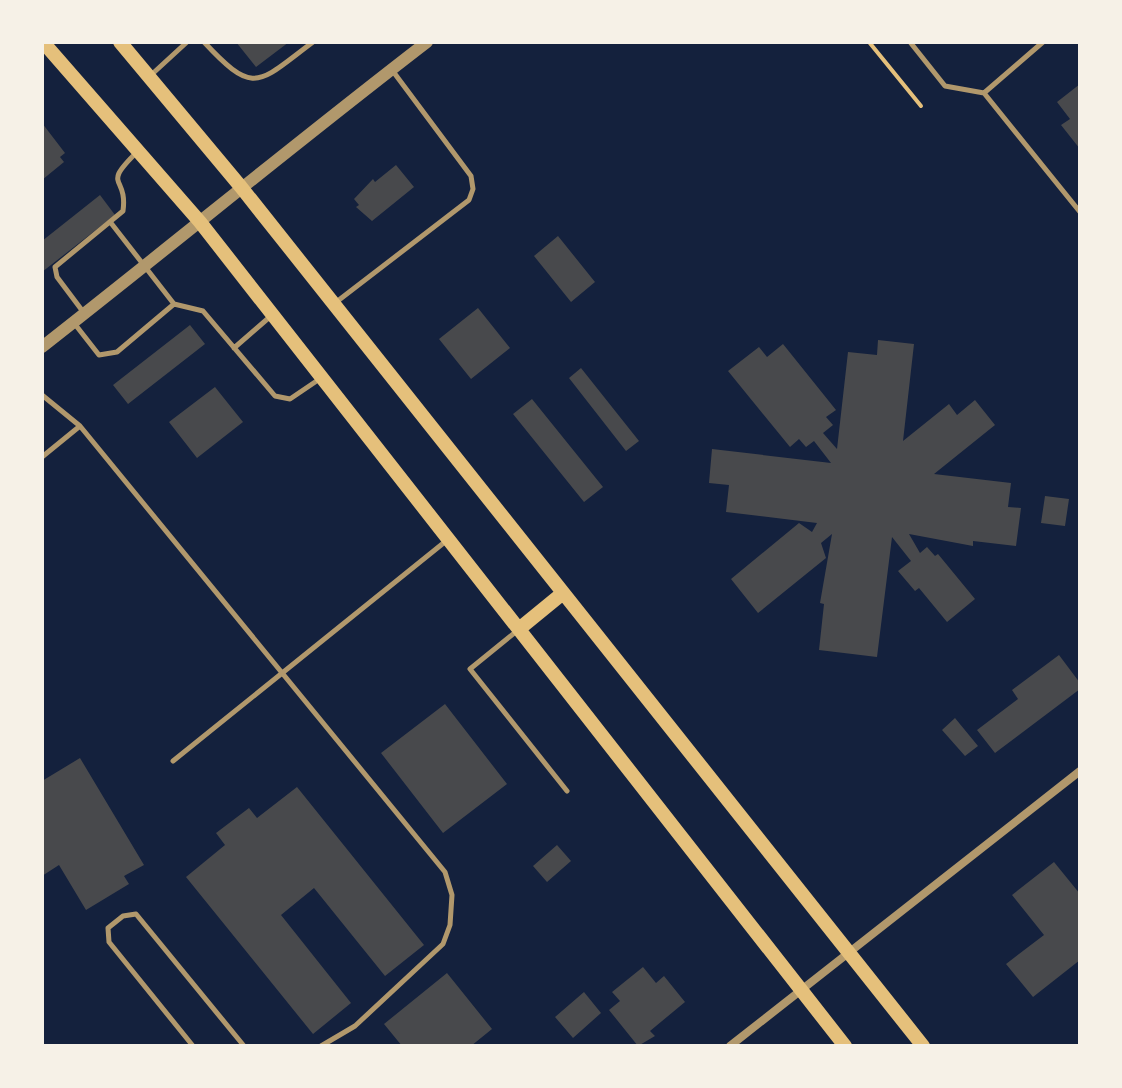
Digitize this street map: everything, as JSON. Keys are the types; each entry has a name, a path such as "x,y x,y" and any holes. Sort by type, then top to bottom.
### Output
{"main road":[{"path":"43,42 200,222 845,1046"},
{"path":"120,42 241,187 923,1046"},
{"path":"519,629 563,593"}],"street":[{"path":"42,347 427,42"},
{"path":"730,1046 1080,771"}],"lane":[{"path":"149,76 187,42"},
{"path":"204,42 231,71 248,79 263,79 313,42"},
{"path":"910,42 945,86 984,93 1080,212"},
{"path":"984,93 1043,42"},
{"path":"333,304 469,200 473,189 471,176 391,69"},
{"path":"85,313 57,277 55,267 123,211 124,199 115,180 116,173 138,151"},
{"path":"111,223 174,304 203,311 275,396 290,399 322,377"},
{"path":"74,323 99,355 117,352 174,304"},
{"path":"234,348 273,315"},
{"path":"42,395 80,426 445,872 452,895 450,925 443,944 355,1026 321,1046"},
{"path":"42,457 80,426"},
{"path":"173,761 448,540"},
{"path":"519,629 470,669 567,791"},
{"path":"193,1046 109,942 108,928 123,916 136,914 244,1046"}],"path":[{"path":"869,42 921,106"}],"building":[{"path":"236,42 289,42 256,67"},
{"path":"1080,84 1080,149 1061,125 1070,119 1057,102"},
{"path":"42,123 65,153 60,157 64,162 42,180"},
{"path":"396,165 414,187 372,221 356,207 359,205 354,199 373,179 375,182"},
{"path":"100,195 115,215 42,272 42,241"},
{"path":"558,236 595,282 571,302 534,256"},
{"path":"478,308 510,348 471,379 439,339"},
{"path":"190,325 205,344 128,404 113,385"},
{"path":"878,340 914,344 903,441 949,404 957,415 975,400 995,425 934,474 1011,483 1008,507 1021,508 1016,546 973,541 973,546 909,534 920,553 927,547 935,556 938,554 975,599 947,622 919,588 915,591 898,571 911,561 892,537 877,657 819,650 824,604 820,603 832,534 821,543 826,558 758,613 731,579 799,523 812,532 817,523 726,512 729,485 709,483 712,449 831,463 814,441 806,447 799,439 790,447 728,371 759,347 767,357 783,344 836,410 826,417 833,425 823,433 837,449 848,352 877,355"},
{"path":"581,368 639,441 626,451 569,378"},
{"path":"215,387 243,422 197,458 169,422"},
{"path":"532,399 603,487 584,502 513,414"},
{"path":"1045,496 1069,499 1065,526 1041,523"},
{"path":"1059,655 1080,683 1080,689 995,753 977,730 1018,699 1012,690"},
{"path":"445,704 507,784 443,833 381,753"},
{"path":"955,718 978,746 965,756 942,730"},
{"path":"80,758 144,865 124,876 129,884 86,910 59,865 42,876 42,781"},
{"path":"297,787 424,945 385,976 314,888 281,915 351,1003 313,1034 186,877 225,845 216,833 249,808 257,818"},
{"path":"557,845 571,861 547,882 533,866"},
{"path":"1054,862 1080,894 1080,960 1033,997 1006,964 1044,935 1012,895"},
{"path":"643,967 656,983 664,976 685,1002 650,1031 655,1036 638,1046 609,1010 620,1001 612,992"},
{"path":"447,973 492,1029 471,1046 402,1046 384,1024"},
{"path":"584,992 601,1013 573,1038 555,1017"}]}
